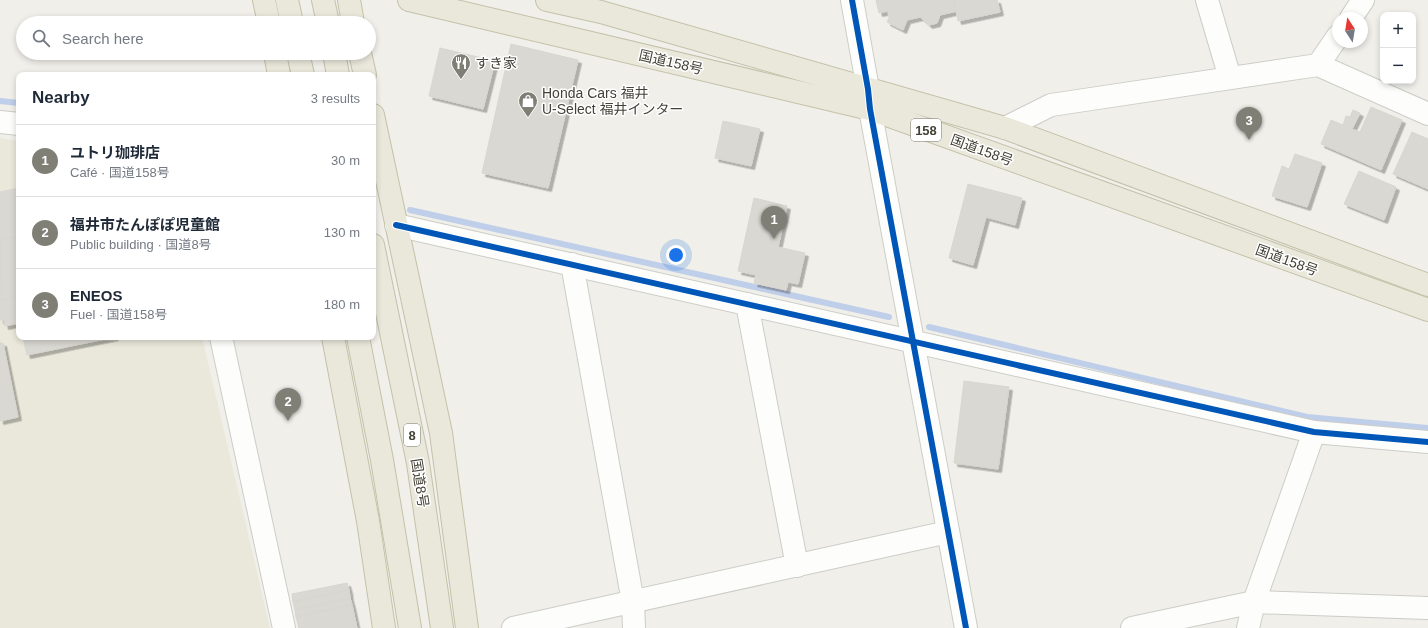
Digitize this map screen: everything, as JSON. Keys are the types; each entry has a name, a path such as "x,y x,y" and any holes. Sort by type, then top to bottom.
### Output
{"highway":[{"path":"264,0 267,16"},
{"path":"287,0 290,16"},
{"path":"323,0 326,16"},
{"path":"349,0 352,16"},
{"name":"国道158号","path":"409,0 1005,128 1428,285"},
{"name":"国道158号","path":"547,0 601,12 869,99 1428,310"},
{"path":"276,60 278,72"},
{"path":"300,60 302,72"},
{"path":"335,60 337,72"},
{"path":"361,60 363,72"},
{"path":"376,129 441,433 467,628"},
{"name":"国道8号","path":"376,260 418,463 442,628"},
{"path":"333,340 368,521 384,628"},
{"path":"359,340 382,460 410,628"}],"street":[{"path":"852,0 966,628"},
{"path":"1207,0 1230,78"},
{"path":"1355,12 1363,0"},
{"path":"1318,65 1332,45"},
{"path":"1005,128 1052,105 1318,65 1428,114"},
{"path":"0,122 16,124"},
{"path":"396,225 1314,432 1428,442"},
{"path":"572,264 633,602 634,628"},
{"path":"747,304 797,566"},
{"path":"222,340 284,628"},
{"path":"1248,628 1254,602 1314,432"},
{"path":"513,628 948,532"},
{"path":"1132,628 1254,602 1428,608"}],"shaded area":[{"path":"0,138 16,141 16,340 203,340 270,628 0,628"}],"building":[{"path":"876,0 954,0 957,11 940,15 937,23 929,25 920,17 907,20 903,30 887,22 889,18 888,11 879,13"},
{"path":"954,0 997,0 1000,12 958,21"},
{"path":"511,44 578,60 548,188 482,173"},
{"path":"440,48 495,61 483,109 429,96"},
{"path":"1371,107 1402,120 1381,170 1321,144 1331,120 1343,125 1346,116 1350,117 1353,110 1360,113 1352,129 1360,132"},
{"path":"723,121 760,129 751,166 715,158"},
{"path":"1412,132 1428,139 1428,189 1393,174"},
{"path":"1295,154 1322,163 1307,207 1272,196 1282,166 1289,169"},
{"path":"1359,171 1396,187 1384,220 1344,204"},
{"path":"968,184 1022,198 1015,225 986,217 973,265 949,258"},
{"path":"16,189 16,324 5,326 4,320 0,320 0,192"},
{"path":"754,198 787,206 778,247 805,253 798,284 788,282 786,290 754,283 756,275 738,271"},
{"path":"16,237 16,297 0,300 0,291 2,290 0,240"},
{"path":"24,340 100,340 27,355"},
{"path":"0,343 3,343 18,417 0,421"},
{"path":"964,381 1009,387 998,469 954,463"},
{"path":"347,583 349,590 293,602 292,594"},
{"path":"349,590 350,598 295,610 293,602"},
{"path":"350,598 352,605 296,617 295,610"},
{"path":"352,605 357,628 299,628 296,617"}],"waterway":[{"path":"0,101 16,103"},
{"path":"410,210 889,317"},
{"path":"929,327 1307,417 1428,428"}],"cycle path":[{"path":"852,0 868,89 870,109 966,628"},
{"path":"396,225 1314,432 1428,442"}],"place":[{"name":"すき家","path":"461,80"},
{"name":"Honda Cars 福井 U-Select 福井インター","path":"528,118"},
{"name":"ENEOS","path":"1249,140"},
{"name":"ユトリ珈琲店","path":"774,239"},
{"name":"福井市たんぽぽ児童館","path":"288,421"}]}
